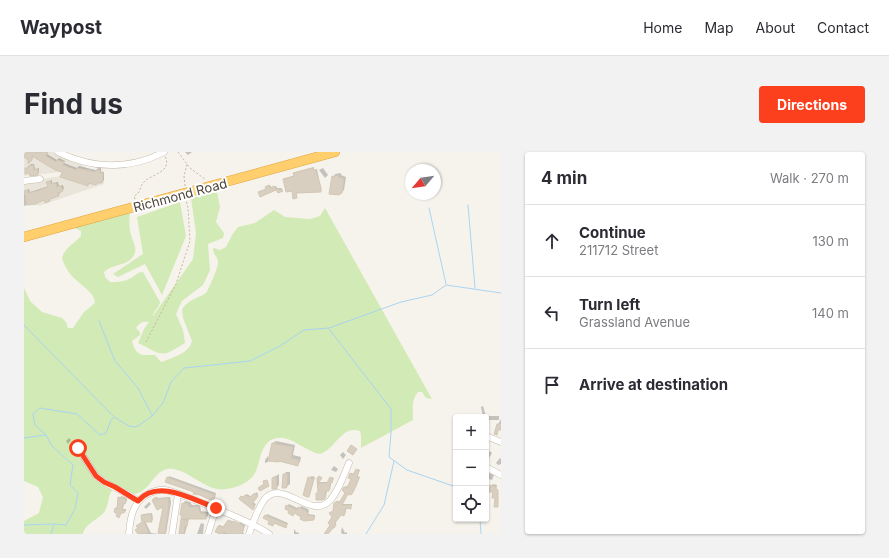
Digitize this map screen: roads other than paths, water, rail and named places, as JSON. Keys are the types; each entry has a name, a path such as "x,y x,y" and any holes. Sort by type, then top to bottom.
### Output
{"highway":[{"name":"Richmond Road","path":"24,237 335,152"}],"street":[{"path":"58,152 69,158 84,162 114,166 144,161 163,152"},
{"path":"24,180 40,179"},
{"path":"489,437 501,442"},
{"path":"78,448 96,476 138,501"},
{"path":"249,534 264,501 272,494 285,495 312,506 326,504 333,498 349,463"},
{"path":"489,469 501,475"},
{"path":"129,534 132,513 138,501 148,493 164,490 216,508 270,534"},
{"path":"172,534 178,494"},
{"path":"208,534 216,508"}],"waterway":[{"path":"468,205 475,288"},
{"path":"429,208 446,284"},
{"path":"51,534 54,524 66,525 75,509 78,493 70,485 73,465 52,446 46,435 35,425 33,414 40,408 77,414 100,435 106,433 111,420 114,417 129,426 134,427 138,426 152,416 163,403 171,382 184,368 250,361 280,346 304,330 329,328 401,302 432,295 446,285 501,293"},
{"path":"99,321 115,361 138,388 152,415"},
{"path":"24,325 113,416"},
{"path":"329,329 391,409 389,457 407,470 453,486"},
{"path":"24,438 45,435"},
{"path":"366,534 384,505 394,461"},
{"path":"480,522 481,534"},
{"path":"24,525 53,524"}]}
